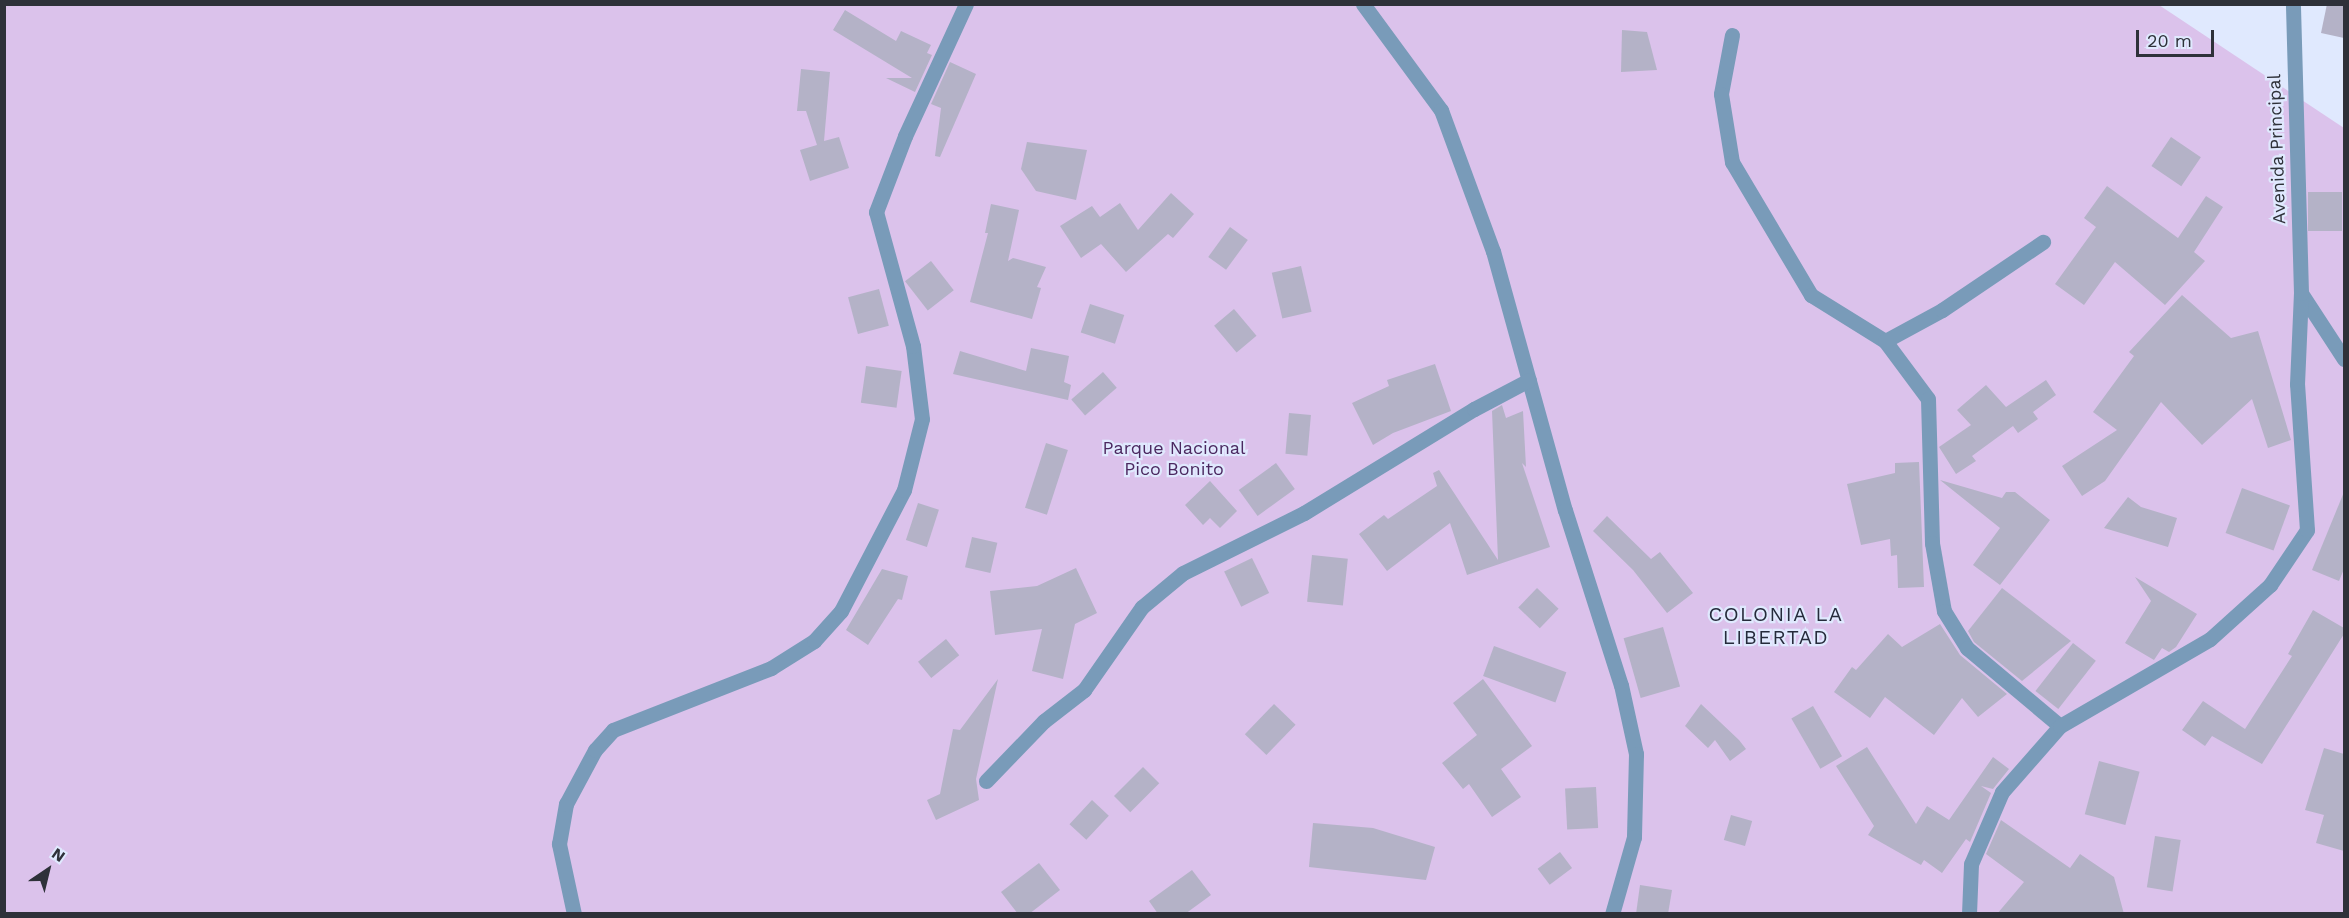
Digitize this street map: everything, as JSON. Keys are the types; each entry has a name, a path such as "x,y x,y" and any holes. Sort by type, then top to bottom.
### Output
{"street":[{"path":"574,914 560,844 566,804 596,750 613,730 771,668 814,641 841,611 904,490 922,419 913,346 876,212 905,136 966,4"},
{"path":"1363,4 1441,110 1493,251 1565,510 1621,685 1636,754 1634,837 1612,914"},
{"name":"Avenida Principal","path":"1969,914 1971,864 2002,792 2060,726 2210,639 2270,585 2307,530 2297,384 2301,293 2292,6"},
{"path":"1732,35 1721,94 1732,162 1811,295 1885,341 1928,399 1932,543 1944,611 1967,648 2060,726"},
{"path":"1885,341 1942,310 2043,242"},
{"path":"2301,293 2344,359"},
{"path":"986,781 1044,721 1084,690 1142,608 1183,573 1304,513 1474,409 1529,380"}],"green space":[{"name":"Parque Nacional Pico Bonito","path":"5,5 2159,5 2344,128 2344,913 5,914"}],"building":[{"path":"2327,4 2344,4 2344,38 2321,33"},
{"path":"845,10 896,41 901,31 931,45 927,53 932,55 915,92 886,78 912,78 833,30"},
{"path":"1622,30 1647,32 1657,70 1621,72"},
{"path":"950,62 976,74 940,157 935,156 941,108 931,104"},
{"path":"801,69 830,72 824,141 839,137 849,168 810,181 800,150 817,145 806,111 797,111"},
{"path":"2171,137 2201,157 2181,186 2151,166"},
{"path":"1027,142 1087,150 1076,200 1036,191 1021,169"},
{"path":"2107,186 2178,238 2206,196 2223,207 2194,252 2205,261 2165,305 2115,262 2084,305 2055,284 2096,227 2084,218"},
{"path":"2308,192 2342,192 2342,231 2308,231"},
{"path":"1171,193 1194,214 1173,238 1168,234 1126,272 1101,244 1081,258 1060,226 1092,206 1100,217 1120,203 1138,230"},
{"path":"991,204 1019,210 1008,261 1013,258 1046,267 1037,287 1041,288 1032,319 970,302 988,233 985,233"},
{"path":"1230,227 1248,240 1226,270 1208,257"},
{"path":"931,261 954,290 928,310 905,281"},
{"path":"1301,266 1312,312 1282,319 1272,273"},
{"path":"879,289 889,326 858,334 848,297"},
{"path":"2182,295 2231,338 2258,331 2291,440 2268,448 2252,399 2202,445 2161,402 2105,481 2082,496 2062,466 2117,430 2093,412 2134,356 2129,352"},
{"path":"1090,304 1124,315 1115,344 1081,333"},
{"path":"1234,309 1256,336 1237,353 1214,326"},
{"path":"1031,348 1069,356 1064,382 1071,385 1068,400 953,374 960,351 1026,371"},
{"path":"1435,364 1451,411 1393,433 1373,445 1352,403 1389,386 1387,380"},
{"path":"866,366 902,371 897,408 861,403"},
{"path":"1103,372 1117,388 1085,415 1071,400"},
{"path":"2046,380 2056,395 2033,412 2038,419 2018,433 2013,426 1972,456 1976,461 1956,474 1939,447 1971,425 1957,410 1986,385 2006,407"},
{"path":"1502,405 1506,418 1523,411 1526,467 1522,463 1550,547 1467,575 1450,523 1387,571 1359,534 1384,515 1388,519 1437,486 1433,473 1439,470 1498,560 1492,411"},
{"path":"1289,413 1311,415 1307,456 1285,454"},
{"path":"1046,443 1068,450 1047,515 1025,508"},
{"path":"1919,462 1924,587 1898,588 1897,555 1891,556 1890,539 1861,545 1847,484 1895,473 1895,463"},
{"path":"1276,463 1295,489 1258,516 1239,490"},
{"path":"1940,480 2002,498 2006,492 2015,492 2050,520 2000,585 1973,565 2000,528"},
{"path":"1210,481 1237,511 1220,528 1210,518 1203,525 1185,505"},
{"path":"2242,488 2290,505 2274,551 2226,533"},
{"path":"2344,492 2344,569 2339,581 2312,570"},
{"path":"2128,497 2141,507 2177,518 2168,547 2104,528"},
{"path":"918,503 939,510 927,547 906,540"},
{"path":"1607,516 1651,559 1660,552 1693,593 1667,613 1633,570 1593,531"},
{"path":"972,537 997,543 990,573 965,567"},
{"path":"1312,555 1348,559 1343,606 1307,602"},
{"path":"1252,558 1269,593 1241,607 1224,572"},
{"path":"1076,568 1097,613 1075,624 1063,679 1032,671 1042,629 995,635 990,591 1037,586"},
{"path":"882,569 908,576 902,600 898,599 868,645 846,630"},
{"path":"2135,577 2197,614 2176,647 2169,652 2162,648 2154,660 2125,643 2151,601"},
{"path":"1537,588 1559,609 1540,628 1518,607"},
{"path":"2002,588 2071,641 2022,681 1974,642 1968,631"},
{"path":"2313,610 2344,628 2344,634 2262,764 2212,736 2205,746 2182,730 2203,701 2245,729 2292,656 2288,654"},
{"path":"1940,624 1960,655 2007,694 1978,717 1962,698 1934,735 1885,697 1870,718 1834,692 1852,667 1856,670 1888,634 1902,647"},
{"path":"1663,627 1680,687 1641,698 1624,638"},
{"path":"946,639 959,655 931,678 918,662"},
{"path":"2073,643 2096,661 2058,709 2035,691"},
{"path":"1494,646 1566,672 1555,702 1483,676"},
{"path":"998,679 976,779 979,800 936,820 927,800 940,794 953,729 960,730"},
{"path":"1483,679 1532,746 1501,769 1521,797 1492,817 1469,784 1463,789 1442,763 1477,735 1453,703"},
{"path":"1274,704 1296,725 1266,755 1245,734"},
{"path":"1701,704 1746,749 1730,761 1715,740 1708,748 1685,726"},
{"path":"1813,706 1842,756 1820,769 1791,718"},
{"path":"1867,747 1916,824 1927,806 1949,820 1993,757 2009,769 1993,789 1981,786 1991,793 1970,842 1966,839 1942,873 1924,860 1921,865 1868,835 1874,826 1836,766"},
{"path":"2324,748 2344,754 2344,851 2316,843 2324,815 2305,810"},
{"path":"2099,761 2140,772 2125,825 2085,814"},
{"path":"1143,767 1159,783 1130,812 1114,796"},
{"path":"1596,787 1598,828 1567,830 1565,789"},
{"path":"1092,800 1109,816 1086,840 1069,824"},
{"path":"1731,815 1752,821 1745,846 1724,840"},
{"path":"2001,820 2070,868 2080,854 2114,877 2124,914 1997,914 2024,882 1986,854"},
{"path":"1313,823 1373,828 1435,847 1426,880 1309,867"},
{"path":"2155,836 2181,840 2173,891 2147,887"},
{"path":"1560,852 1572,868 1550,885 1538,869"},
{"path":"1039,863 1060,890 1029,914 1018,914 1001,892"},
{"path":"1192,870 1211,895 1185,914 1158,914 1149,901"},
{"path":"1640,885 1672,890 1668,914 1636,914"}],"district":[{"name":"COLONIA LA LIBERTAD","path":"1776,626"}]}
